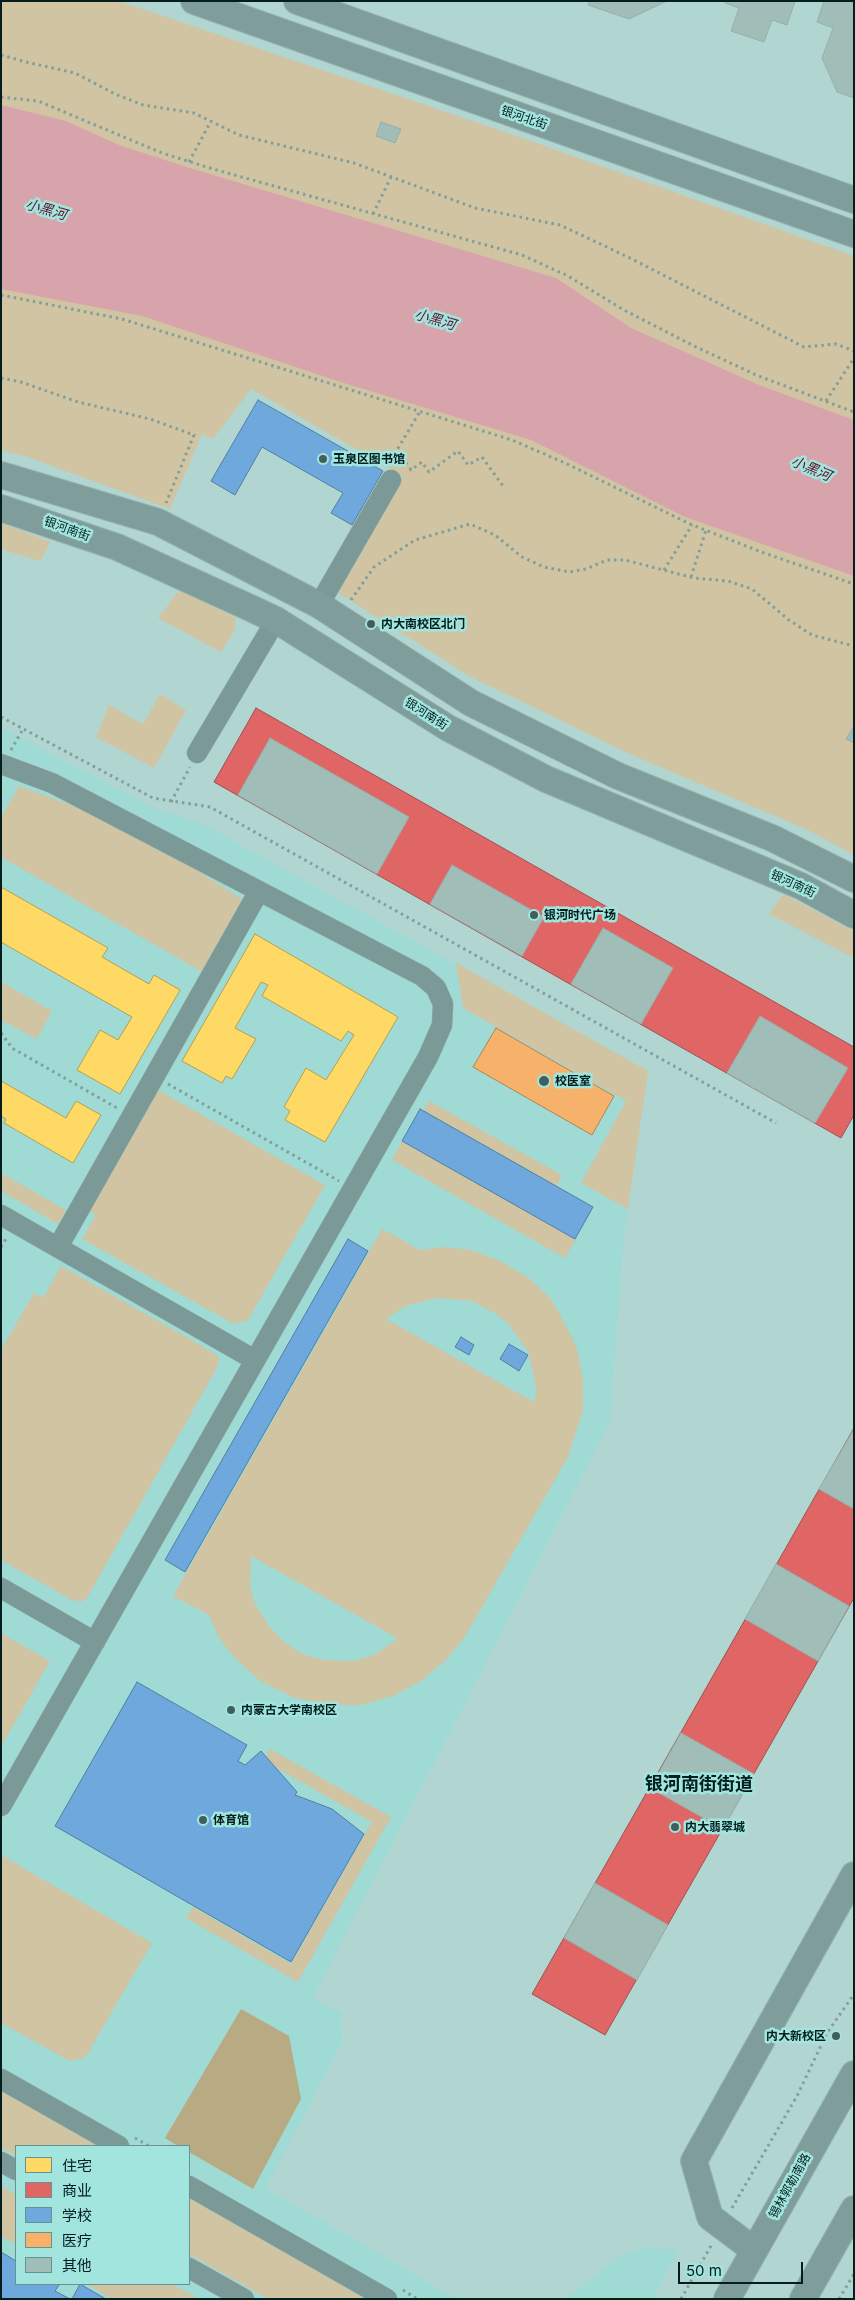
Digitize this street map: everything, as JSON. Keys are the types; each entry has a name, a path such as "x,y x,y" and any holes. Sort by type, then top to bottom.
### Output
{"main road":[{"name":"银河北街","path":"194,1 854,234"},
{"path":"297,1 854,200"},
{"path":"1,475 158,522 319,605 471,703 618,776 772,838 854,879"},
{"name":"银河南街","path":"1,508 117,547 276,620 448,728 546,779 800,886 854,915"},
{"path":"754,2250 710,2217 694,2162 854,1874"},
{"name":"锡林郭勒南路","path":"727,2299 854,2074"},
{"path":"804,2299 854,2209"}],"lane":[{"path":"319,605 391,480"},
{"path":"197,753 276,620"},
{"path":"1,764 52,782 422,976 436,988 443,1004 442,1025 428,1057 1,1806"},
{"path":"58,1247 259,891"},
{"path":"1,1215 256,1360"},
{"path":"1,1588 95,1642"},
{"path":"1,2079 117,2145"},
{"path":"1,2162 15,2169"},
{"path":"190,2187 387,2299"},
{"path":"190,2269 237,2297"}],"path":[{"path":"1,55 75,73 115,94 143,105 194,113 238,135 325,155 475,208 560,225 630,258 804,347 836,344 854,351"},
{"path":"1,97 38,101 189,162 522,255 568,276 624,310 692,345 756,375 854,412"},
{"path":"189,162 211,121"},
{"path":"374,214 391,177"},
{"path":"1,295 122,319 521,444 565,463 692,525 854,584"},
{"path":"826,401 854,358"},
{"path":"1,378 21,382 78,402 150,419 194,435 166,504"},
{"path":"419,413 397,450 411,470 422,462 429,472 458,451 468,465 482,456 503,486"},
{"path":"350,601 374,567 415,540 470,524 495,535 522,557 544,566 569,572 586,569 607,560 625,560 691,577 728,581 752,589 789,620 812,635 854,646"},
{"path":"664,570 692,525"},
{"path":"691,577 706,530"},
{"path":"1,717 154,798 210,807 776,1123"},
{"path":"171,802 197,753"},
{"path":"1,1032 12,1048 132,1116"},
{"path":"155,1076 353,1189"},
{"path":"681,2299 797,2096 827,2033 854,1994"},
{"path":"840,2299 854,2274"}],"shaded area":[{"path":"1,1 119,1 514,135 854,256 854,855 810,831 632,755 469,676 337,592 403,476 251,389 213,439 202,434 170,509 27,457 1,450"},
{"path":"1,523 51,542 40,561 1,549"},
{"path":"183,592 236,618 234,632 221,652 158,618 177,593"},
{"path":"160,694 186,710 154,768 96,737 109,705 143,724"},
{"name":"内蒙古大学南校区","path":"1,727 156,809 199,822 648,1071 624,1236 610,1422 313,1998 341,2013 342,2043 266,2188 457,2299 1,2299"},
{"path":"19,786 79,808 190,866 245,901 204,973 1,857 1,818"},
{"path":"785,895 854,931 854,958 769,914 781,897"},
{"path":"456,963 648,1071 628,1209 581,1183 626,1101 463,1008"},
{"path":"1,982 52,1011 37,1039 1,1020"},
{"path":"155,1088 325,1185 248,1320 234,1324 82,1239 96,1215 88,1210"},
{"path":"429,1101 562,1175 556,1186 423,1111"},
{"path":"402,1141 576,1239 565,1258 392,1160"},
{"path":"1,1173 66,1210 58,1224 1,1191"},
{"path":"382,1229 420,1250 444,1247 471,1250 500,1261 529,1278 552,1300 578,1352 583,1381 583,1410 568,1457 466,1635 447,1659 421,1681 393,1696 362,1705 332,1705 295,1698 260,1681 230,1653 217,1634 209,1615 173,1596","holes":["436,1298 472,1301 493,1312 508,1323 528,1351 536,1392 534,1402 386,1319 405,1306","251,1556 397,1638 397,1639 376,1654 359,1660 318,1659 300,1653 283,1641 269,1626 255,1604 250,1586"]},
{"path":"61,1266 214,1353 219,1358 218,1366 87,1598 81,1602 72,1600 1,1560 1,1350 34,1293 43,1298"},
{"path":"1,1633 50,1661 1,1747"},
{"path":"270,1749 391,1817 298,1982 186,1918 193,1907 291,1964 372,1822 275,1767 266,1757"},
{"path":"1,1855 152,1943 85,2058 70,2061 1,2023"},
{"path":"241,2009 289,2036 301,2099 253,2189 190,2153 190,2145 176,2145 165,2138"},
{"path":"1,2091 96,2145 15,2145 15,2155 1,2147"},
{"path":"1,2186 15,2194 15,2243 1,2236"},
{"path":"190,2199 366,2299 268,2299 190,2255"},
{"path":"645,2248 680,2249 652,2299 565,2299 623,2254"},
{"path":"88,2285 174,2285 199,2299 112,2299"}],"water":[{"name":"小黑河","path":"1,105 66,121 119,145 190,168 556,278 631,328 759,385 854,420 854,576 685,517 531,440 347,384 142,316 1,289"}],"building: 住宅":[{"path":"1,887 108,948 102,957 149,984 154,975 180,990 120,1094 77,1070 100,1030 118,1040 132,1017 1,942"},
{"path":"255,934 398,1017 325,1142 285,1120 290,1111 284,1107 306,1068 326,1080 354,1035 348,1031 341,1041 262,996 268,985 261,982 235,1028 256,1039 232,1079 226,1076 222,1083 182,1061"},
{"path":"1,1081 66,1118 76,1101 101,1115 73,1163 4,1123 6,1119 1,1116"}],"building: 商业":[{"name":"银河时代广场","path":"256,708 854,1047 854,1115 841,1138 214,782"},
{"name":"内大翡翠城","path":"854,1428 854,1598 605,2035 532,1994"}],"building: 学校":[{"name":"玉泉区图书馆","path":"258,400 383,471 352,525 331,513 343,493 262,447 235,495 211,481"},
{"path":"420,1109 593,1207 575,1239 402,1141"},
{"path":"348,1239 368,1251 185,1572 165,1560"},
{"path":"461,1337 474,1345 469,1355 455,1347"},
{"path":"509,1344 528,1355 519,1371 500,1359"},
{"name":"体育馆","path":"137,1682 247,1745 238,1761 245,1765 261,1751 297,1792 295,1795 332,1809 364,1834 291,1962 55,1826"},
{"path":"1,2252 15,2260 15,2285 59,2285 55,2291 70,2299 1,2299"},
{"path":"79,2285 82,2285 106,2299 72,2299"}],"building: 医疗":[{"name":"校医室","path":"496,1028 614,1096 592,1135 473,1067"}],"building: 其他":[{"path":"589,1 667,1 629,19 588,5"},
{"path":"726,1 795,1 787,25 772,20 764,42 731,31 739,8 725,3"},
{"path":"824,1 854,1 854,98 837,92 822,58 833,28 817,22"},
{"path":"381,122 401,129 395,143 376,136"},
{"path":"854,726 854,743 846,739"},
{"path":"270,738 409,817 377,874 238,795"},
{"path":"452,865 544,917 522,956 430,904"},
{"path":"603,928 673,968 641,1024 571,984"},
{"path":"760,1016 848,1068 815,1123 727,1073"},
{"path":"854,1429 854,1509 819,1489"},
{"path":"776,1564 849,1606 818,1661 745,1619"},
{"path":"681,1733 754,1774 723,1829 650,1788"},
{"path":"595,1883 668,1925 637,1980 564,1938"}],"place":[{"name":"玉泉区图书馆","path":"323,459"},
{"name":"内大南校区北门","path":"371,624"},
{"name":"银河时代广场","path":"534,915"},
{"name":"校医室","path":"544,1081"},
{"name":"内蒙古大学南校区","path":"231,1710"},
{"name":"体育馆","path":"203,1820"},
{"name":"内大翡翠城","path":"675,1827"},
{"name":"内大新校区","path":"836,2036"}],"district":[{"name":"银河南街街道","path":"699,1785"}]}
